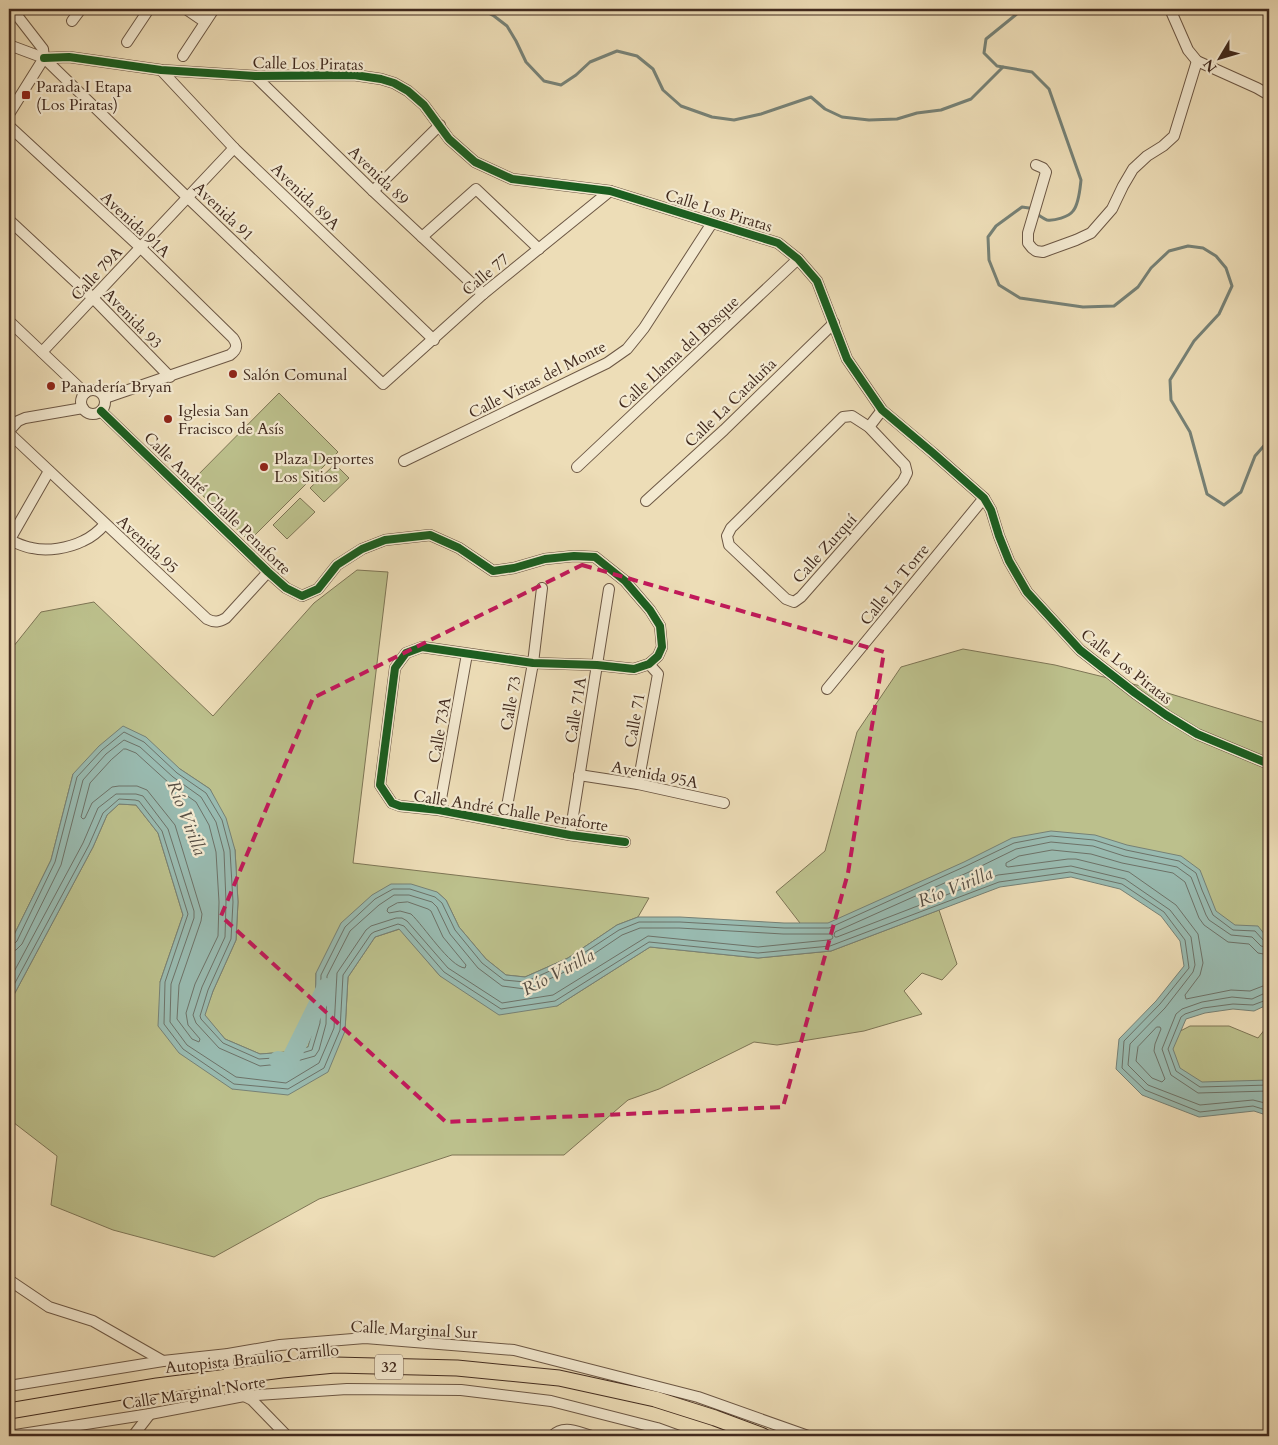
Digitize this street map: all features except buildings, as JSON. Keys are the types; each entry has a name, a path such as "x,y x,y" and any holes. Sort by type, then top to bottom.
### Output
{"highway":[{"name":"Autopista Braulio Carrillo","path":"9,1411 157,1386 282,1370 335,1365 458,1368 559,1378 717,1411 763,1436"}],"street":[{"path":"9,114 44,58 43,49 12,9"},
{"path":"72,21 81,9"},
{"path":"127,42 149,9"},
{"path":"186,9 205,22"},
{"path":"184,56 214,9"},
{"path":"1170,9 1188,50 1197,61 1269,95"},
{"path":"9,45 44,58"},
{"name":"Calle Los Piratas","path":"44,58 69,57 161,70 255,76 354,75 381,79 394,83 408,91 424,105 449,139 475,162 512,179 610,191 712,223 780,241 817,281 847,358 882,410 984,498 991,510 1009,561 1027,592 1080,650 1135,693 1197,734 1269,764"},
{"name":"Avenida 91","path":"44,58 383,384"},
{"path":"1036,165 1043,168 1046,172 1028,233 1028,242 1036,251 1043,252 1091,233 1112,210 1133,169 1146,156 1163,146 1174,136 1197,61"},
{"name":"Avenida 89A","path":"161,70 234,148 434,340"},
{"name":"Avenida 89","path":"255,76 373,191 483,294"},
{"path":"373,191 440,125"},
{"name":"Avenida 91A","path":"9,126 140,247 236,343 236,348 230,355 170,377"},
{"name":"Calle 79A","path":"42,352 234,148"},
{"path":"422,237 476,189 539,249"},
{"name":"Calle 77","path":"383,384 483,294 610,191"},
{"name":"Avenida 93","path":"9,220 93,298 170,377"},
{"name":"Calle Vistas del Monte","path":"404,461 607,363 627,349 644,328 712,223"},
{"name":"Calle Llama del Bosque","path":"577,466 798,259"},
{"path":"9,322 85,393"},
{"name":"Calle La Cataluña","path":"646,501 724,430 834,323"},
{"path":"105,398 170,377"},
{"path":"94,390 105,398 104,407 101,411 93,414 85,411 83,408 81,400 85,393 94,390"},
{"path":"9,432 18,421 25,418 83,408"},
{"path":"869,427 882,410"},
{"name":"Calle André Challe Penaforte","path":"101,411 268,572 286,588 302,596 318,589 338,565 362,549 385,540 430,535 459,548 493,571 514,568 545,558 574,556 596,558 624,581 650,610 660,626 662,647 658,656 649,664 634,669 597,665 533,663 422,647 406,654 395,668 380,784 392,803 400,806 440,810 570,835 625,842"},
{"name":"Calle Zurquí","path":"852,416 869,427 905,464 907,473 904,481 801,596 794,602 786,599 729,545 727,536 731,528 843,417 852,416"},
{"name":"Avenida 95","path":"9,432 207,619 220,622 226,618 268,572"},
{"path":"49,471 9,540 33,549 43,550 84,541 106,524"},
{"name":"Calle La Torre","path":"827,689 984,498"},
{"name":"Calle 73","path":"504,823 533,663 542,588"},
{"name":"Calle 71A","path":"570,835 609,590"},
{"name":"Calle 73A","path":"440,810 467,654"},
{"name":"Calle 71","path":"638,784 658,674 649,664"},
{"name":"Avenida 95A","path":"579,775 638,784 724,803"},
{"path":"9,1280 49,1308 93,1321 163,1361"},
{"name":"Calle Marginal Sur","path":"9,1386 163,1361 228,1354 280,1345 364,1338 514,1350 698,1397 717,1411 808,1436"},
{"path":"228,1354 229,1376"},
{"name":"Calle Marginal Norte","path":"9,1436 150,1414 244,1396 346,1389 461,1390 551,1401 657,1428 679,1436"},
{"path":"244,1396 252,1400 287,1436"},
{"path":"134,1436 150,1414"},
{"path":"552,1436 557,1431 564,1429 592,1436"}],"highlighted area":[{"path":"582,565 884,652 848,873 783,1107 446,1122 221,916 313,698"}],"green space":[{"name":"Plaza Deportes Los Sitios","path":"279,393 338,452 249,541 190,483"},
{"path":"335,464 349,478 324,502 310,488"},
{"path":"300,498 315,512 287,539 273,525"},
{"path":"357,570 388,572 353,863 649,898 638,917 617,925 568,958 525,977 506,975 486,959 459,927 446,900 437,892 316,973 315,1022 308,1047 287,1052 260,1054 225,1039 204,1015 236,940 238,902 235,850 210,789 180,769 73,774 51,860 9,942 9,652 41,612 94,602 213,716 314,603"},
{"path":"963,649 1055,665 1161,691 1269,724 1269,971 1076,861 810,936 776,892 825,851 857,732 901,667"},
{"path":"119,804 136,805 158,833 183,915 160,982 232,1089 345,1031 348,977 375,937 400,929 440,976 557,1006 650,947 758,958 831,951 939,910 957,964 942,980 922,973 904,991 922,1014 864,1031 777,1045 754,1042 659,1089 628,1100 564,1155 452,1155 319,1199 214,1257 113,1230 51,1205 57,1156 9,1119 9,1004 93,847 107,815"},
{"path":"1269,1024 1269,1099 1226,1101 1150,1059 1163,1040 1190,1026 1229,1026 1258,1038"}],"water":[{"path":"123,726 146,737 180,769 210,789 226,818 235,850 238,902 236,940 213,991 205,1015 225,1039 260,1054 287,1052 308,1047 315,1022 316,973 341,923 372,895 391,884 411,884 437,892 446,900 459,927 486,959 506,975 525,977 568,958 617,925 638,917 828,923 964,862 1012,838 1051,831 1095,835 1127,845 1181,856 1200,870 1216,911 1235,925 1258,926 1269,940 1269,1004 1254,1011 1233,1009 1205,1013 1186,1019 1173,1049 1180,1068 1202,1082 1269,1080 1269,1116 1254,1111 1199,1117 1142,1095 1116,1069 1119,1039 1156,1001 1184,966 1180,941 1161,916 1120,889 1071,877 1000,887 831,951 758,958 650,947 557,1006 499,1015 440,976 399,929 375,937 348,977 345,1031 328,1072 288,1095 232,1089 179,1053 158,1026 160,982 183,915 158,833 136,805 119,804 107,815 93,847 9,1004 9,942 51,860 73,774 99,746"}],"waterway":[{"path":"481,9 507,26 526,62 544,81 561,85 590,62 617,51 637,56 653,69 663,90 681,106 712,117 734,120 761,114 811,97 825,109 842,117 869,120 897,119 917,113 941,110 971,99 1003,67"},
{"path":"1023,9 986,39 984,53 997,66 1032,72 1049,89 1081,180 1078,200 1071,213 1061,218 1050,220 1046,220 1037,214"},
{"path":"1032,209 1022,207 996,226 988,237 989,260 999,285 1020,298 1083,307 1114,306 1138,287 1151,268 1169,251 1188,246 1203,248 1216,256 1226,268 1232,286 1219,314 1194,341 1170,380 1171,400 1190,432 1207,494 1224,505 1241,492 1255,456 1269,440"},
{"name":"Río Virilla","path":"278,1060 289,1062 326,987"}],"cycle path":[{"path":"44,58 69,57 161,70 255,76 354,75 381,79 394,83 408,91 424,105 449,139 475,162 512,179 610,191 778,243 798,259 817,281 847,359 882,410 984,498 991,510 1009,561 1027,592 1080,650 1135,693 1197,734 1269,764"},
{"path":"101,411 268,572 286,588 302,596 318,589 337,565 362,549 385,540 430,535 459,548 493,571 514,568 545,559 574,556 595,557 625,581 650,610 660,626 662,647 658,656 649,664 634,669 597,665 533,663 422,647 406,653 395,668 380,785 392,803 400,806 439,810 570,835 625,842"}],"place":[{"name":"Parada I Etapa (Los Piratas)","path":"26,95"},
{"name":"Salón Comunal","path":"233,374"},
{"name":"Panadería Bryan","path":"51,386"},
{"name":"Iglesia San Fracisco de Asís","path":"168,419"},
{"name":"Plaza Deportes Los Sitios","path":"264,467"}]}
